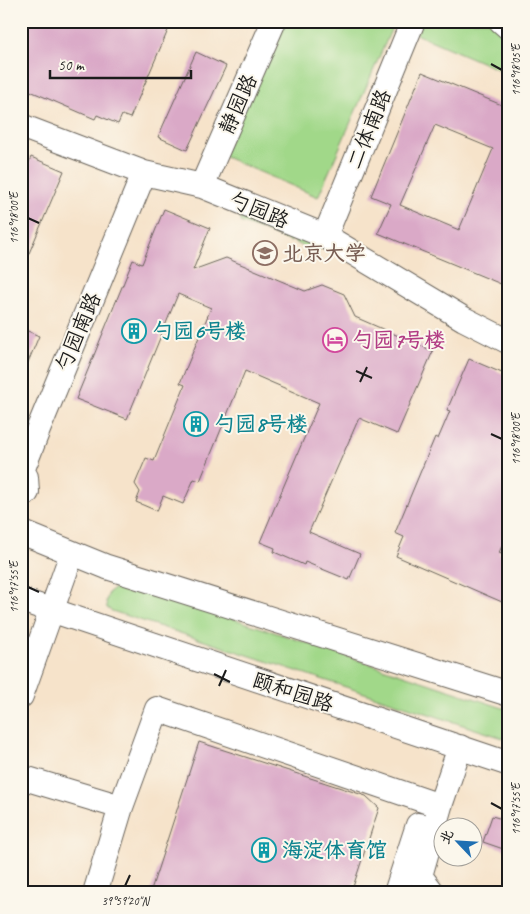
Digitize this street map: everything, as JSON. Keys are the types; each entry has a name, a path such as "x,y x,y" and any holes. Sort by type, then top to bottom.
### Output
{"street":[{"name":"静园路","path":"202,186 274,21"},
{"name":"二体南路","path":"325,236 413,21"},
{"path":"501,21 509,28"},
{"name":"勺园路","path":"22,128 144,173 202,186 325,236 464,318 509,342"},
{"name":"勺园南路","path":"27,492 26,477 22,472 41,420 144,173"},
{"path":"21,532 107,567 509,694"},
{"path":"21,696 72,552"},
{"name":"颐和园路","path":"21,600 509,764"},
{"path":"95,893 122,807 157,709 433,803"},
{"path":"396,893 433,803 460,747"},
{"path":"21,777 122,807"},
{"path":"433,803 420,876 434,893"}],"green space":[{"path":"282,21 395,21 318,197 223,156"},
{"path":"422,21 509,21 509,74 416,34"},
{"path":"240,206 266,216 261,230 240,222"},
{"path":"268,218 296,228 291,242 264,231"},
{"path":"300,230 326,241 317,253 294,242"},
{"path":"120,585 132,585 509,710 509,740 112,611 107,608 106,601 109,592"}],"building":[{"path":"28,21 172,21 130,118 122,115 118,124 97,115 95,119 21,87 21,37"},
{"path":"196,52 226,66 187,150 158,137"},
{"path":"422,72 509,108 509,265 501,284 378,233 391,204 371,196","holes":["435,125 493,149 459,230 400,205"]},
{"path":"31,157 64,171 21,272 21,181"},
{"path":"164,209 210,228 193,270 226,258 305,291 322,285 344,294 355,317 433,351 397,434 359,418 309,532 360,554 349,580 305,562 304,565 274,552 275,548 260,542 319,403 245,371 200,481 194,479 183,504 163,496 157,511 136,502 140,492 135,484 146,458 154,461 185,385 180,383 211,308 178,294 127,419 76,399 133,260 142,264"},
{"path":"21,328 39,336 21,379"},
{"path":"469,359 509,376 509,529 499,553 509,557 509,605 396,556 404,537 395,533 435,437 438,439 450,411 447,410"},
{"name":"海淀体育馆","path":"199,742 366,796 379,808 351,893 150,893"},
{"path":"492,816 509,821 509,851 483,842"}],"place":[{"name":"北京大学","path":"265,253"},
{"name":"勺园6号楼","path":"134,331"},
{"name":"勺园7号楼","path":"335,340"},
{"name":"勺园8号楼","path":"196,424"},
{"name":"海淀体育馆","path":"264,850"}]}
